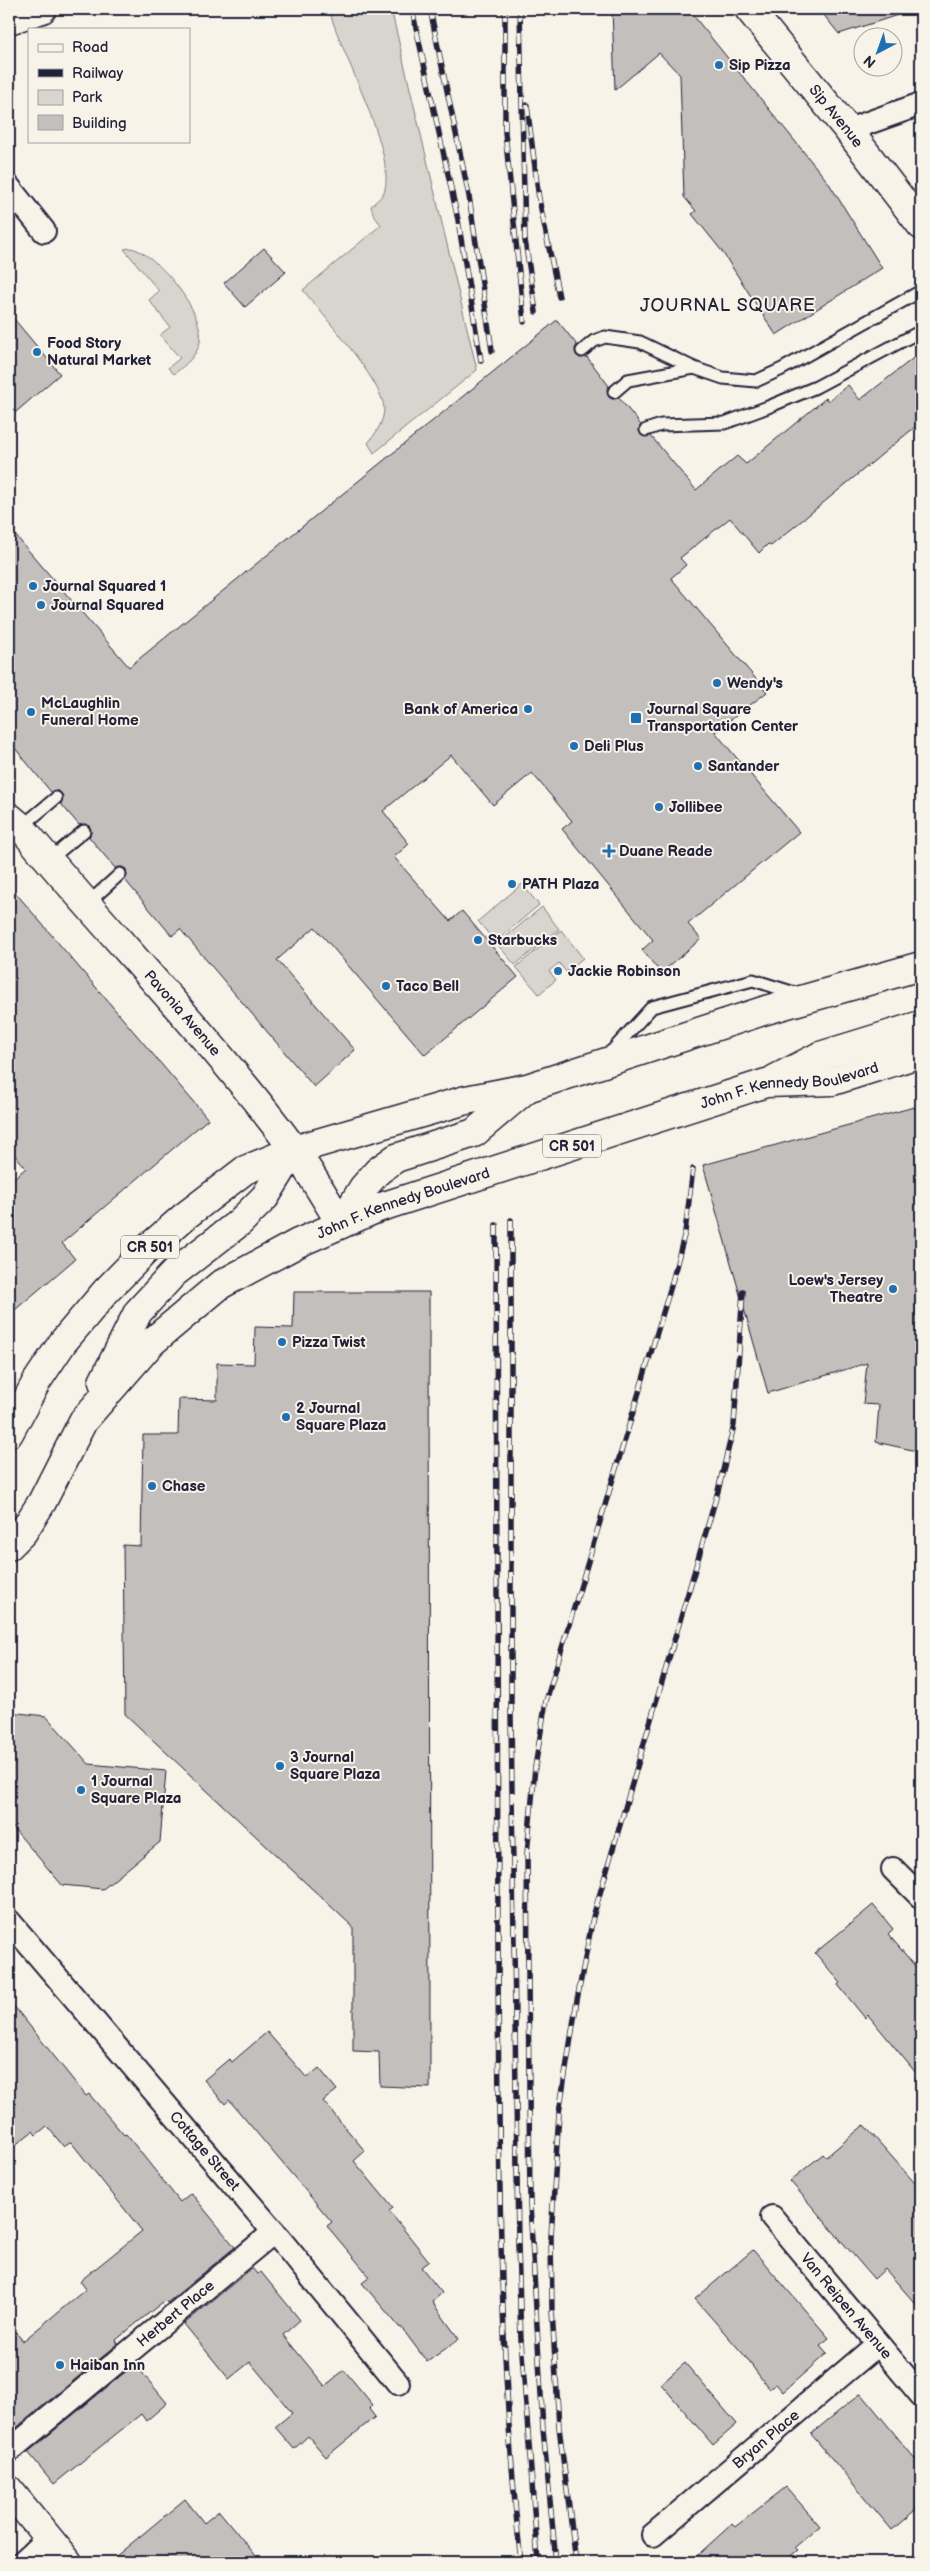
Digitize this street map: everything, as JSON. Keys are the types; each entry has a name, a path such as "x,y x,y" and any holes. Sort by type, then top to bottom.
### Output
{"main road":[{"path":"9,20 42,9"},
{"name":"Sip Avenue","path":"749,9 848,130 921,225"},
{"name":"Pavonia Avenue","path":"15,822 155,980 294,1150 341,1224"},
{"name":"CR 501","path":"11,1418 63,1342 106,1291 146,1250 185,1216 245,1170 294,1150 466,1100 527,1088 766,1010 812,999 921,966"},
{"path":"766,1083 820,1056 921,1025"},
{"name":"John F. Kennedy Boulevard","path":"9,1546 23,1532 42,1502 84,1421 152,1342 220,1285 298,1242 378,1208 766,1083 833,1081 921,1053"},
{"path":"341,1224 363,1188 378,1171 396,1158 474,1133 527,1088"},
{"path":"84,1421 138,1312 174,1273 240,1222 265,1197 294,1150"},
{"path":"9,2490 68,2562"}],"street":[{"path":"848,130 921,104"},
{"path":"9,188 44,230"},
{"path":"893,1869 921,1898"},
{"name":"Cottage Street","path":"9,1921 274,2232 398,2383"},
{"name":"Van Reipen Avenue","path":"772,2217 921,2395"},
{"name":"Herbert Place","path":"9,2451 274,2232"},
{"name":"Bryan Place","path":"653,2535 878,2344"},
{"path":"22,2562 48,2538"}],"lane":[{"path":"582,351 594,341 605,337 640,342 694,368 723,378 756,381 782,369 921,291"},
{"path":"646,430 662,424 725,422 816,387 921,331"},
{"path":"614,392 628,380 694,368"},
{"path":"15,822 56,798"},
{"path":"48,860 84,831"},
{"path":"87,904 120,874"},
{"path":"603,1062 652,1007 753,980 812,999"}],"green space":[{"path":"329,9 391,9 477,370 374,453 368,443 377,431 383,418 384,408 381,396 363,365 303,290 381,225 373,214 371,206 384,192 386,175 383,153 375,128"},
{"path":"131,248 142,252 154,261 178,286 188,301 200,330 200,342 196,352 174,374 168,368 180,358 160,335 170,327 149,300 159,291 124,249"},
{"path":"522,884 539,905 495,942 478,921"},
{"path":"542,907 559,929 515,965 497,944"},
{"path":"561,930 583,958 566,972 559,963 549,971 556,980 539,994 516,967"}],"building":[{"path":"612,9 688,9 828,182 882,268 776,335 721,250 692,214 696,211 684,197 680,75 659,53 615,90"},
{"path":"819,9 903,9 904,13 858,28 852,28 852,30 839,34"},
{"path":"264,248 286,272 245,307 224,283"},
{"path":"9,313 60,374 9,418"},
{"name":"Journal Square Transportation Center","path":"557,320 577,345 575,349 576,355 580,358 587,357 609,386 607,390 608,396 612,399 619,398 641,425 639,429 641,435 651,436 696,490 737,456 746,464 826,398 828,401 848,385 860,400 921,352 921,422 771,546 768,544 759,553 730,518 680,558 686,565 671,578 767,692 715,732 799,832 688,924 701,939 661,973 642,950 653,940 562,829 572,821 532,773 493,805 451,755 383,811 409,844 394,857 450,921 462,911 518,977 425,1055 315,927 277,960 355,1050 314,1087 180,929 172,936 125,880 127,876 126,869 122,867 115,868 89,837 91,833 90,827 86,824 79,825 61,804 62,794 58,791 51,792 9,741 9,528 129,667"},
{"path":"9,885 208,1119 62,1243 75,1259 9,1315 9,1182 26,1168 9,1148"},
{"path":"914,1107 921,1119 921,1452 876,1442 879,1405 863,1404 867,1363 768,1393 703,1165"},
{"path":"294,1292 429,1292 430,2088 380,2086 379,2052 353,2051 353,1927 125,1714 123,1545 141,1546 143,1435 178,1435 179,1399 217,1400 217,1363 254,1364 255,1327 293,1328"},
{"name":"1 Journal Square Plaza","path":"9,1712 46,1716 89,1764 166,1771 160,1842 103,1889 62,1885 9,1823"},
{"path":"873,1905 893,1929 888,1934 921,1973 921,2079 868,2015 865,2018 838,1985 840,1982 815,1953"},
{"path":"9,2000 86,2096 89,2094 124,2135 126,2134 180,2202 191,2193 235,2247 167,2303 165,2300 116,2340 118,2344 11,2432 9,2429 9,2324 23,2341 86,2289 80,2281 142,2231 71,2142 64,2147 47,2126 36,2135 33,2131 9,2150"},
{"path":"267,2032 307,2078 319,2068 337,2090 323,2101 365,2151 354,2161 393,2208 389,2211 429,2261 421,2267 442,2293 432,2302 459,2339 427,2362 401,2327 362,2283 370,2277 327,2226 332,2222 229,2100 225,2104 204,2080 229,2059 232,2062"},
{"path":"864,2125 921,2190 921,2310 885,2269 874,2279 790,2181 823,2154 826,2157"},
{"path":"753,2250 829,2338 820,2345 827,2353 783,2392 776,2384 769,2389 744,2355 695,2299"},
{"path":"252,2268 257,2274 261,2272 300,2320 283,2335 325,2386 344,2370 373,2405 369,2409 375,2417 326,2457 308,2436 294,2449 275,2427 292,2413 250,2362 229,2379 184,2324"},
{"path":"685,2363 737,2424 713,2445 661,2384"},
{"path":"135,2364 167,2403 146,2421 141,2414 54,2484 28,2452"},
{"path":"861,2393 921,2466 921,2505 892,2530 811,2434"},
{"path":"786,2487 820,2526 795,2547 798,2550 783,2562 690,2562 732,2524 735,2527"},
{"path":"185,2499 204,2523 219,2511 261,2562 109,2562"}],"railway":[{"path":"412,9 458,220 481,361"},
{"path":"430,9 469,196 492,351"},
{"path":"505,9 505,132 524,322"},
{"path":"520,9 525,240 536,312"},
{"path":"527,105 539,199 559,297"},
{"path":"556,2562 543,2429 530,2205 527,1854 535,1767 546,1701 671,1286 685,1232 693,1169"},
{"path":"511,1220 511,1715 518,2244 521,2340 538,2562"},
{"path":"496,1225 498,2022 501,2254 508,2408 521,2562"},
{"path":"576,2562 559,2427 552,2310 551,2236 559,2113 577,2000 593,1917 718,1491 734,1425 743,1291"}],"place":[{"name":"Sip Pizza","path":"719,65"},
{"name":"Food Story Natural Market","path":"37,352"},
{"name":"Journal Squared 1","path":"33,586"},
{"name":"Journal Squared","path":"41,605"},
{"name":"Wendy's","path":"717,683"},
{"name":"Bank of America","path":"528,709"},
{"name":"McLaughlin Funeral Home","path":"31,712"},
{"name":"Journal Square Transportation Center","path":"636,718"},
{"name":"Deli Plus","path":"574,746"},
{"name":"Santander","path":"698,766"},
{"name":"Jollibee","path":"659,807"},
{"name":"Duane Reade","path":"609,851"},
{"name":"PATH Plaza","path":"512,884"},
{"name":"Starbucks","path":"478,940"},
{"name":"Jackie Robinson","path":"558,971"},
{"name":"Taco Bell","path":"386,986"},
{"name":"Loew's Jersey Theatre","path":"893,1289"},
{"name":"Pizza Twist","path":"282,1342"},
{"name":"2 Journal Square Plaza","path":"286,1417"},
{"name":"Chase","path":"152,1486"},
{"name":"3 Journal Square Plaza","path":"280,1766"},
{"name":"1 Journal Square Plaza","path":"81,1790"},
{"name":"Haiban Inn","path":"60,2365"}],"district":[{"name":"JOURNAL SQUARE","path":"728,305"}]}
